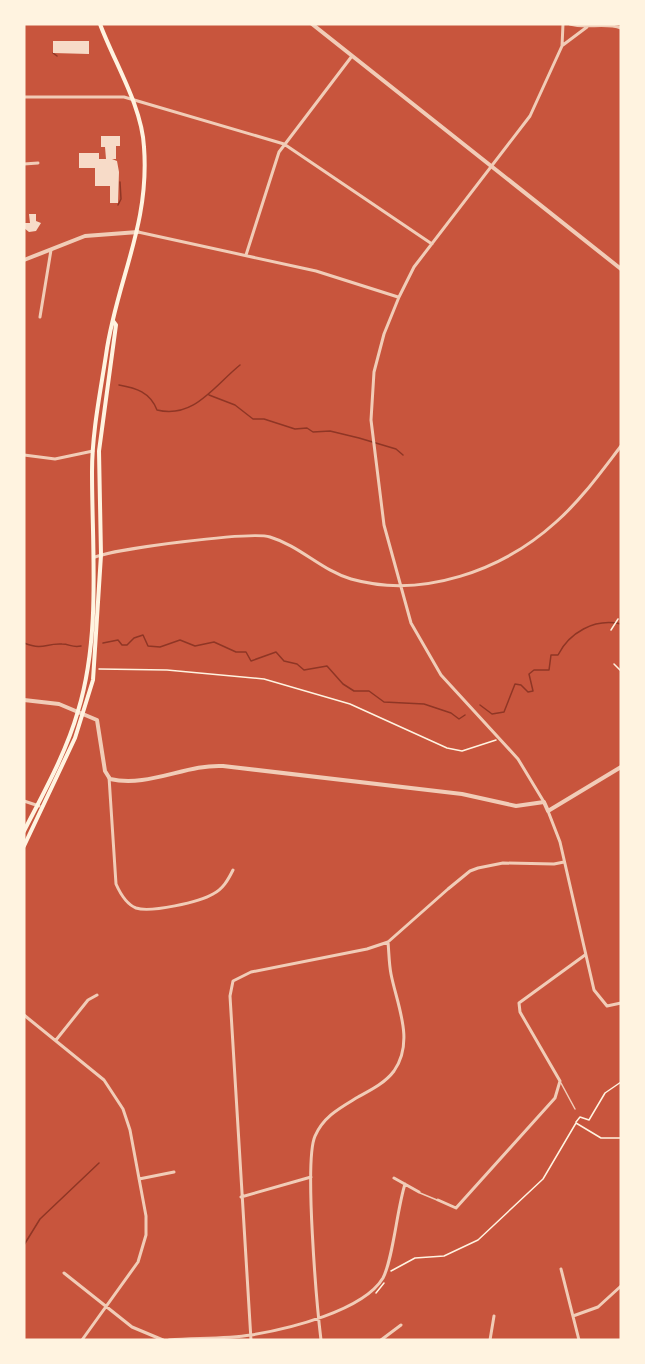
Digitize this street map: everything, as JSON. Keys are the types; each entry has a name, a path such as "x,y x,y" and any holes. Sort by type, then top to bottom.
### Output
{"main road":[{"path":"24,831 67,744 78,711 88,665 95,557 93,451 109,333 138,232 145,187 143,137 100,24"},
{"path":"24,846 84,714 95,666 101,555 99,451 116,325 113,321"}],"street":[{"path":"312,24 621,268"},
{"path":"563,24 562,46 530,117 414,267 399,297 384,334 374,372 371,420 377,490 399,586 411,623 441,675 518,759 544,802 564,862 594,990 607,1006 621,1003"},
{"path":"570,24 588,27 604,24 621,28"},
{"path":"562,46 588,27"},
{"path":"246,255 263,198 284,144 352,56"},
{"path":"24,97 130,98 284,144 432,244"},
{"path":"24,164 38,163"},
{"path":"24,260 92,234 138,232 332,275 399,297"},
{"path":"40,318 51,250"},
{"path":"95,557 225,537 261,536 292,546 341,575 371,584 399,586 470,574 494,564 525,546 556,522 621,446"},
{"path":"24,455 56,459 99,451"},
{"path":"24,700 52,703 78,711 100,723 104,767 108,777 116,884 120,894 134,908 150,910 212,895 227,883 233,870"},
{"path":"108,777 117,780 136,780 201,766 223,766 462,794 516,806 544,802"},
{"path":"548,811 621,767"},
{"path":"24,801 43,808"},
{"path":"250,1338 230,996 233,981 251,972 367,949 388,942 470,871 503,863 554,864 564,862"},
{"path":"321,1340 311,1177 313,1139 322,1122 337,1109 383,1083 394,1070 402,1054 404,1023 390,972 388,942"},
{"path":"438,1200 456,1208 555,1098 560,1082 520,1012 519,1003 585,956"},
{"path":"56,1040 88,1000 97,995"},
{"path":"24,1015 104,1080 123,1109 146,1216 146,1235 138,1262 82,1340"},
{"path":"139,1179 174,1172"},
{"path":"241,1197 311,1177"},
{"path":"394,1178 419,1192"},
{"path":"169,1340 250,1338 318,1318 374,1291 384,1275 405,1184"},
{"path":"561,1269 579,1340"},
{"path":"64,1272 132,1327 163,1340"},
{"path":"572,1317 598,1307 621,1286"},
{"path":"490,1340 494,1316"},
{"path":"381,1340 401,1325"}],"lane":[{"path":"560,1082 575,1109"},
{"path":"419,1192 438,1200"}],"path":[{"path":"611,630 618,619"},
{"path":"614,664 621,671"},
{"path":"99,669 177,670 264,679 350,704 447,748 462,751 499,738"},
{"path":"389,1274 394,1268 416,1258 444,1256 468,1246 484,1234 545,1176 579,1117 589,1120 598,1101 610,1088 621,1082"},
{"path":"576,1123 601,1138 621,1138"},
{"path":"372,1296 386,1280"}],"building":[{"path":"53,41 89,41 89,54 53,53"},
{"path":"101,136 120,136 120,146 116,146 116,159 112,159 117,161 119,172 118,203 110,203 110,186 95,186 95,168 79,168 79,153 99,153 99,159 106,159 105,147 101,147"},
{"path":"29,214 36,214 36,221 41,223 36,231 29,232 24,228 24,223 30,223"}],"waterway":[{"path":"53,53 57,56"},
{"path":"118,205 121,199 120,182"},
{"path":"119,385 142,392 157,410 170,412 182,410 203,399 240,365"},
{"path":"209,395 235,405 253,419 264,419 295,429 307,428 313,432 330,431 396,449 403,455"},
{"path":"480,705 492,714 504,712 515,684 521,685 528,692 533,691 529,674 534,670 549,670 551,655 558,655 576,634 592,625 621,624"},
{"path":"103,643 118,640 122,645 127,645 134,638 143,635 148,646 160,647 180,640 195,646 214,642 236,652 246,652 251,661 276,652 284,661 297,664 304,670 327,666 343,684 354,691 369,691 384,702 424,704 451,713 459,719 465,715"},
{"path":"24,643 41,647 56,644 81,646"},
{"path":"24,1245 40,1219 99,1163"}]}
